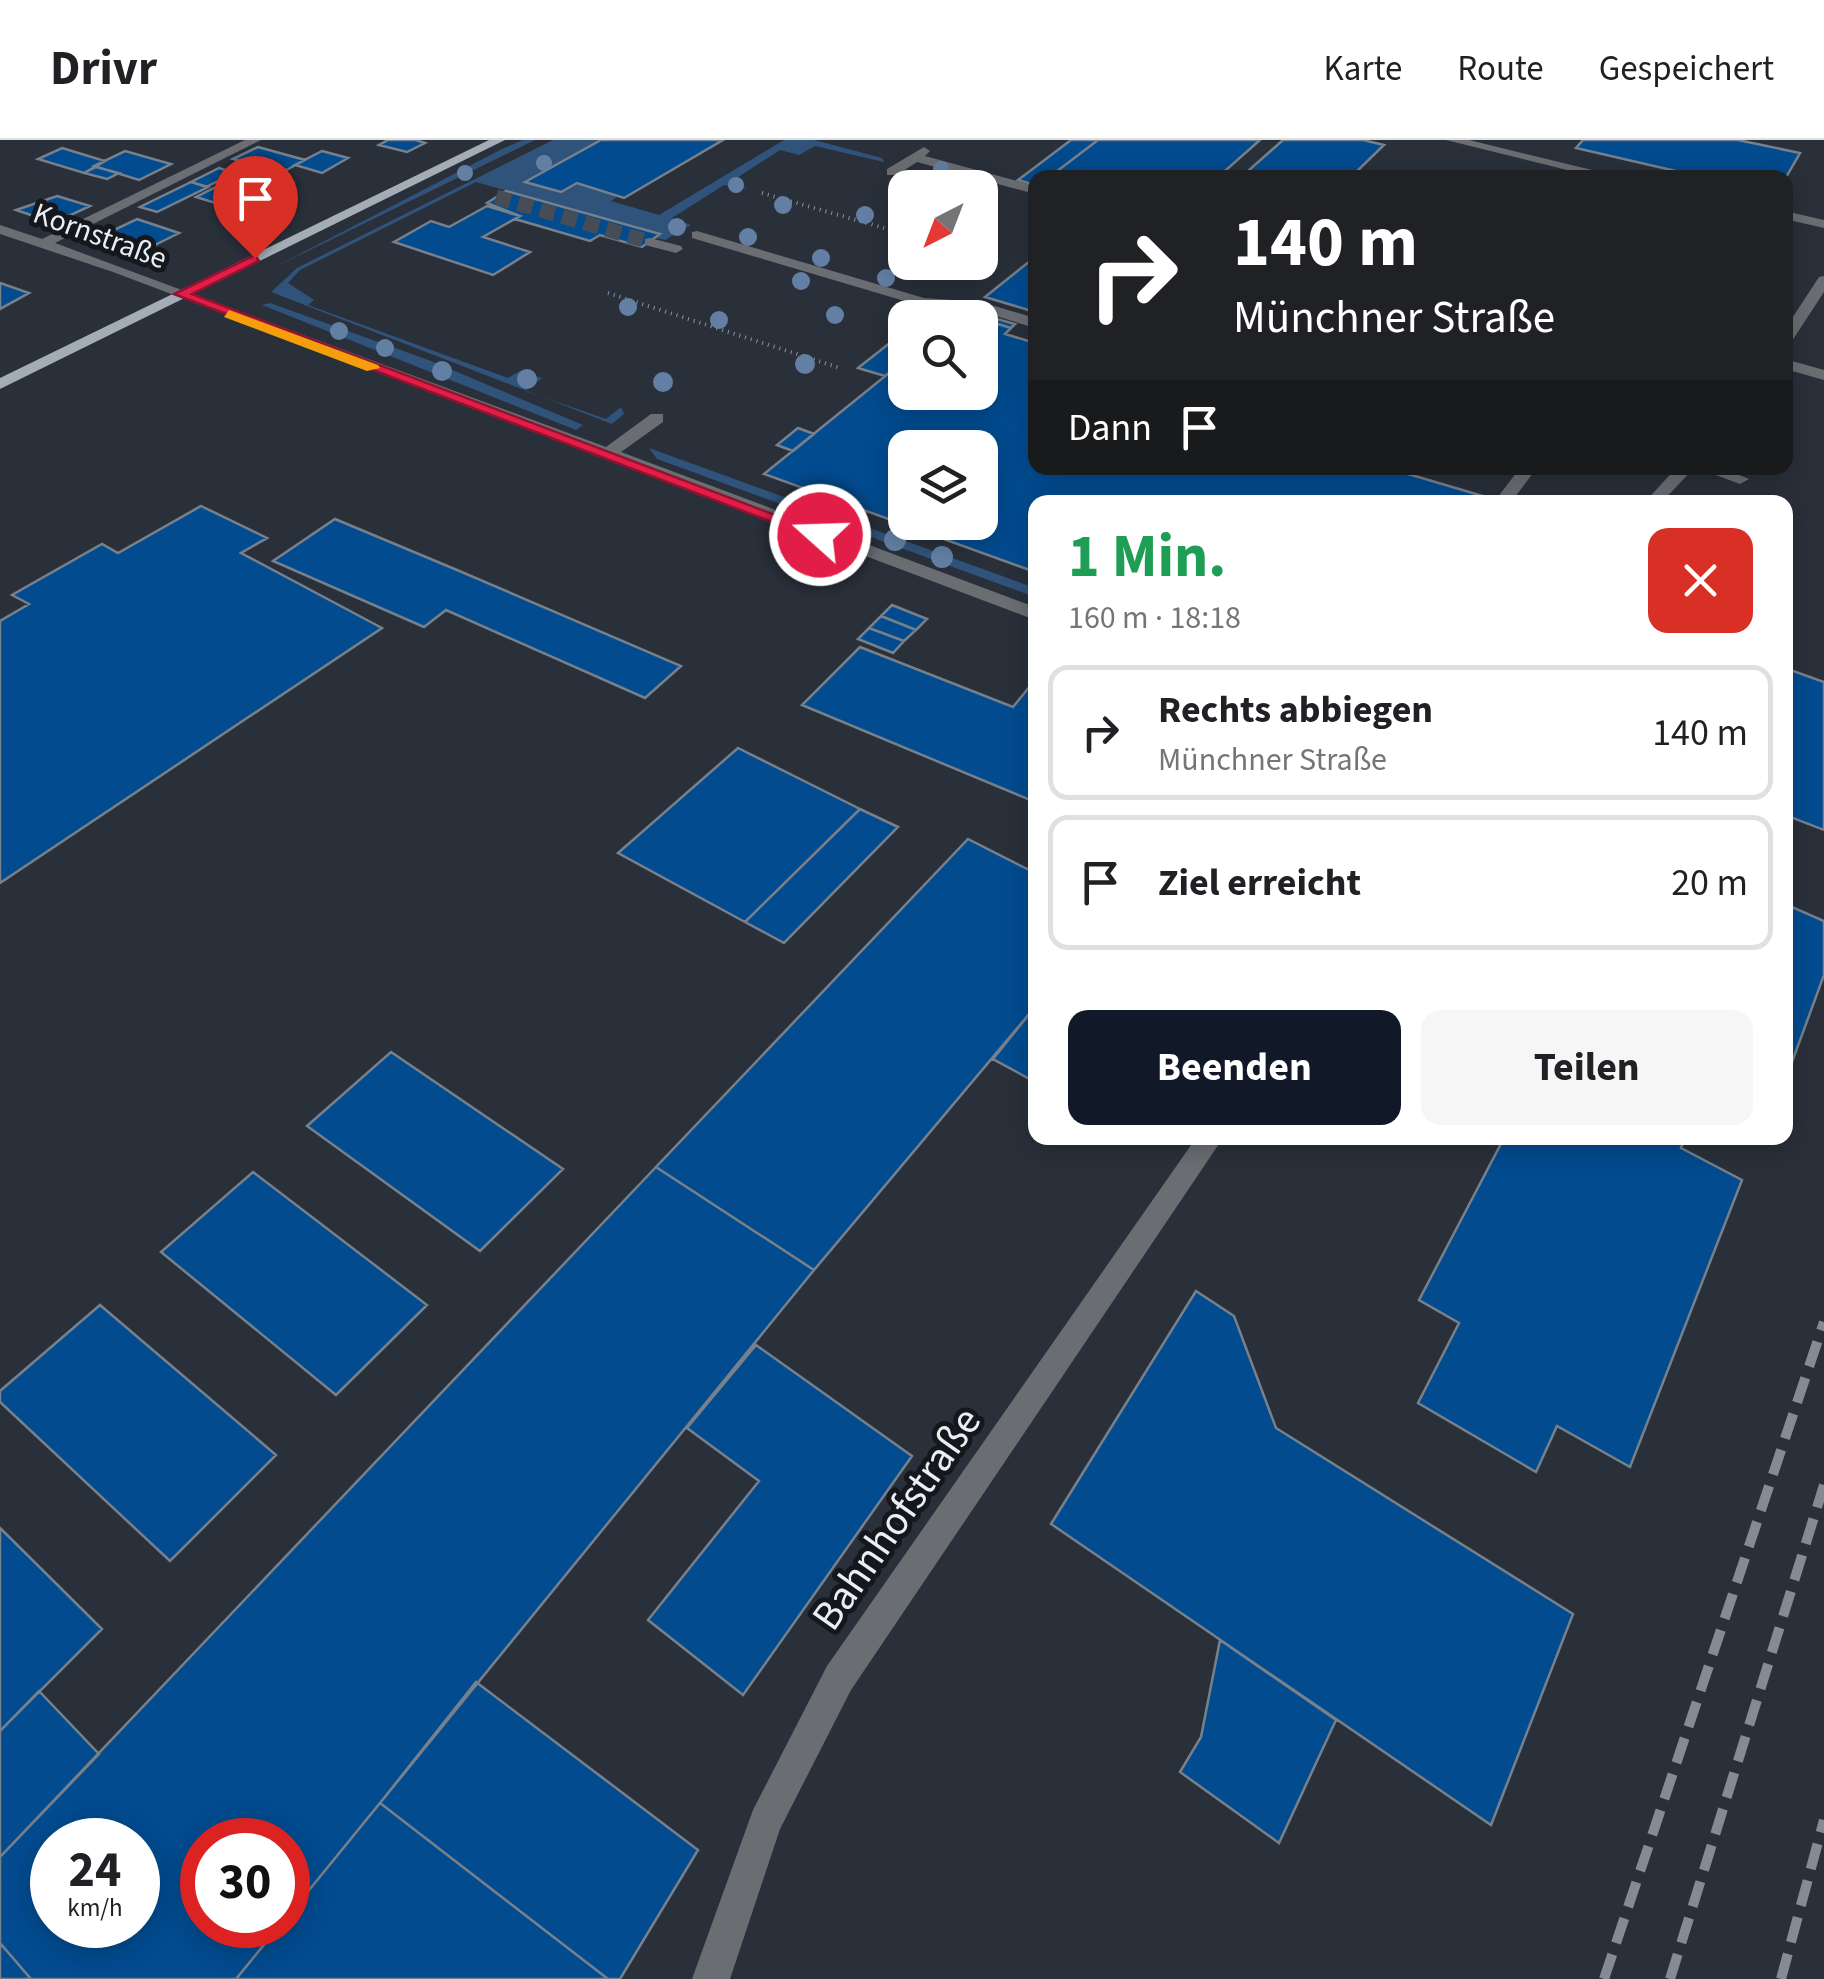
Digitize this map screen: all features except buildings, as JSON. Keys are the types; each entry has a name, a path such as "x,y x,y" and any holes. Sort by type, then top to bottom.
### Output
{"main road":[{"path":"0,384 499,140"}],"street":[{"path":"42,244 255,140"},
{"path":"1452,140 1584,170"},
{"path":"895,170 920,154 971,170"},
{"path":"998,178 1028,188"},
{"path":"1793,217 1824,224"},
{"name":"Kornstraße","path":"0,229 1028,611"},
{"path":"698,236 923,302 981,307 1028,321"},
{"path":"650,242 676,249"},
{"path":"1793,328 1824,280"},
{"path":"1793,366 1824,375"},
{"path":"606,455 657,418"},
{"path":"1507,495 1523,475"},
{"path":"1660,495 1678,475"},
{"path":"1728,475 1740,479"},
{"name":"Bahnhofstraße","path":"711,1979 765,1822 838,1678 1205,1145"}],"path":[{"path":"762,193 888,229"},
{"path":"608,293 840,368"}],"shaded area":[{"path":"523,140 535,140 271,269 502,149"},
{"path":"553,140 601,140 527,182 561,192 577,183 618,196 611,201 659,215 784,140 814,140 882,158 884,162 815,146 799,155 780,150 732,181 747,189 724,185 672,218 691,225 665,240 656,238 659,234 476,182 300,270 288,283 314,300 308,305 508,378 520,371 542,378 526,391 271,292 297,268"},
{"path":"270,303 431,361 583,425 576,430 262,305"},
{"path":"541,397 606,419 621,407 624,414 612,424"},
{"path":"649,448 888,535 888,540 903,540 1028,585 1028,594 657,459"}],"tunnel":[{"path":"496,197 650,242"}],"railway":[{"path":"1604,1979 1824,1322"},
{"path":"1670,1979 1824,1485"},
{"path":"1781,1979 1824,1820"}],"slow traffic":[{"path":"229,314 373,368"}],"route":[{"path":"255,258 181,294 820,535"}]}
